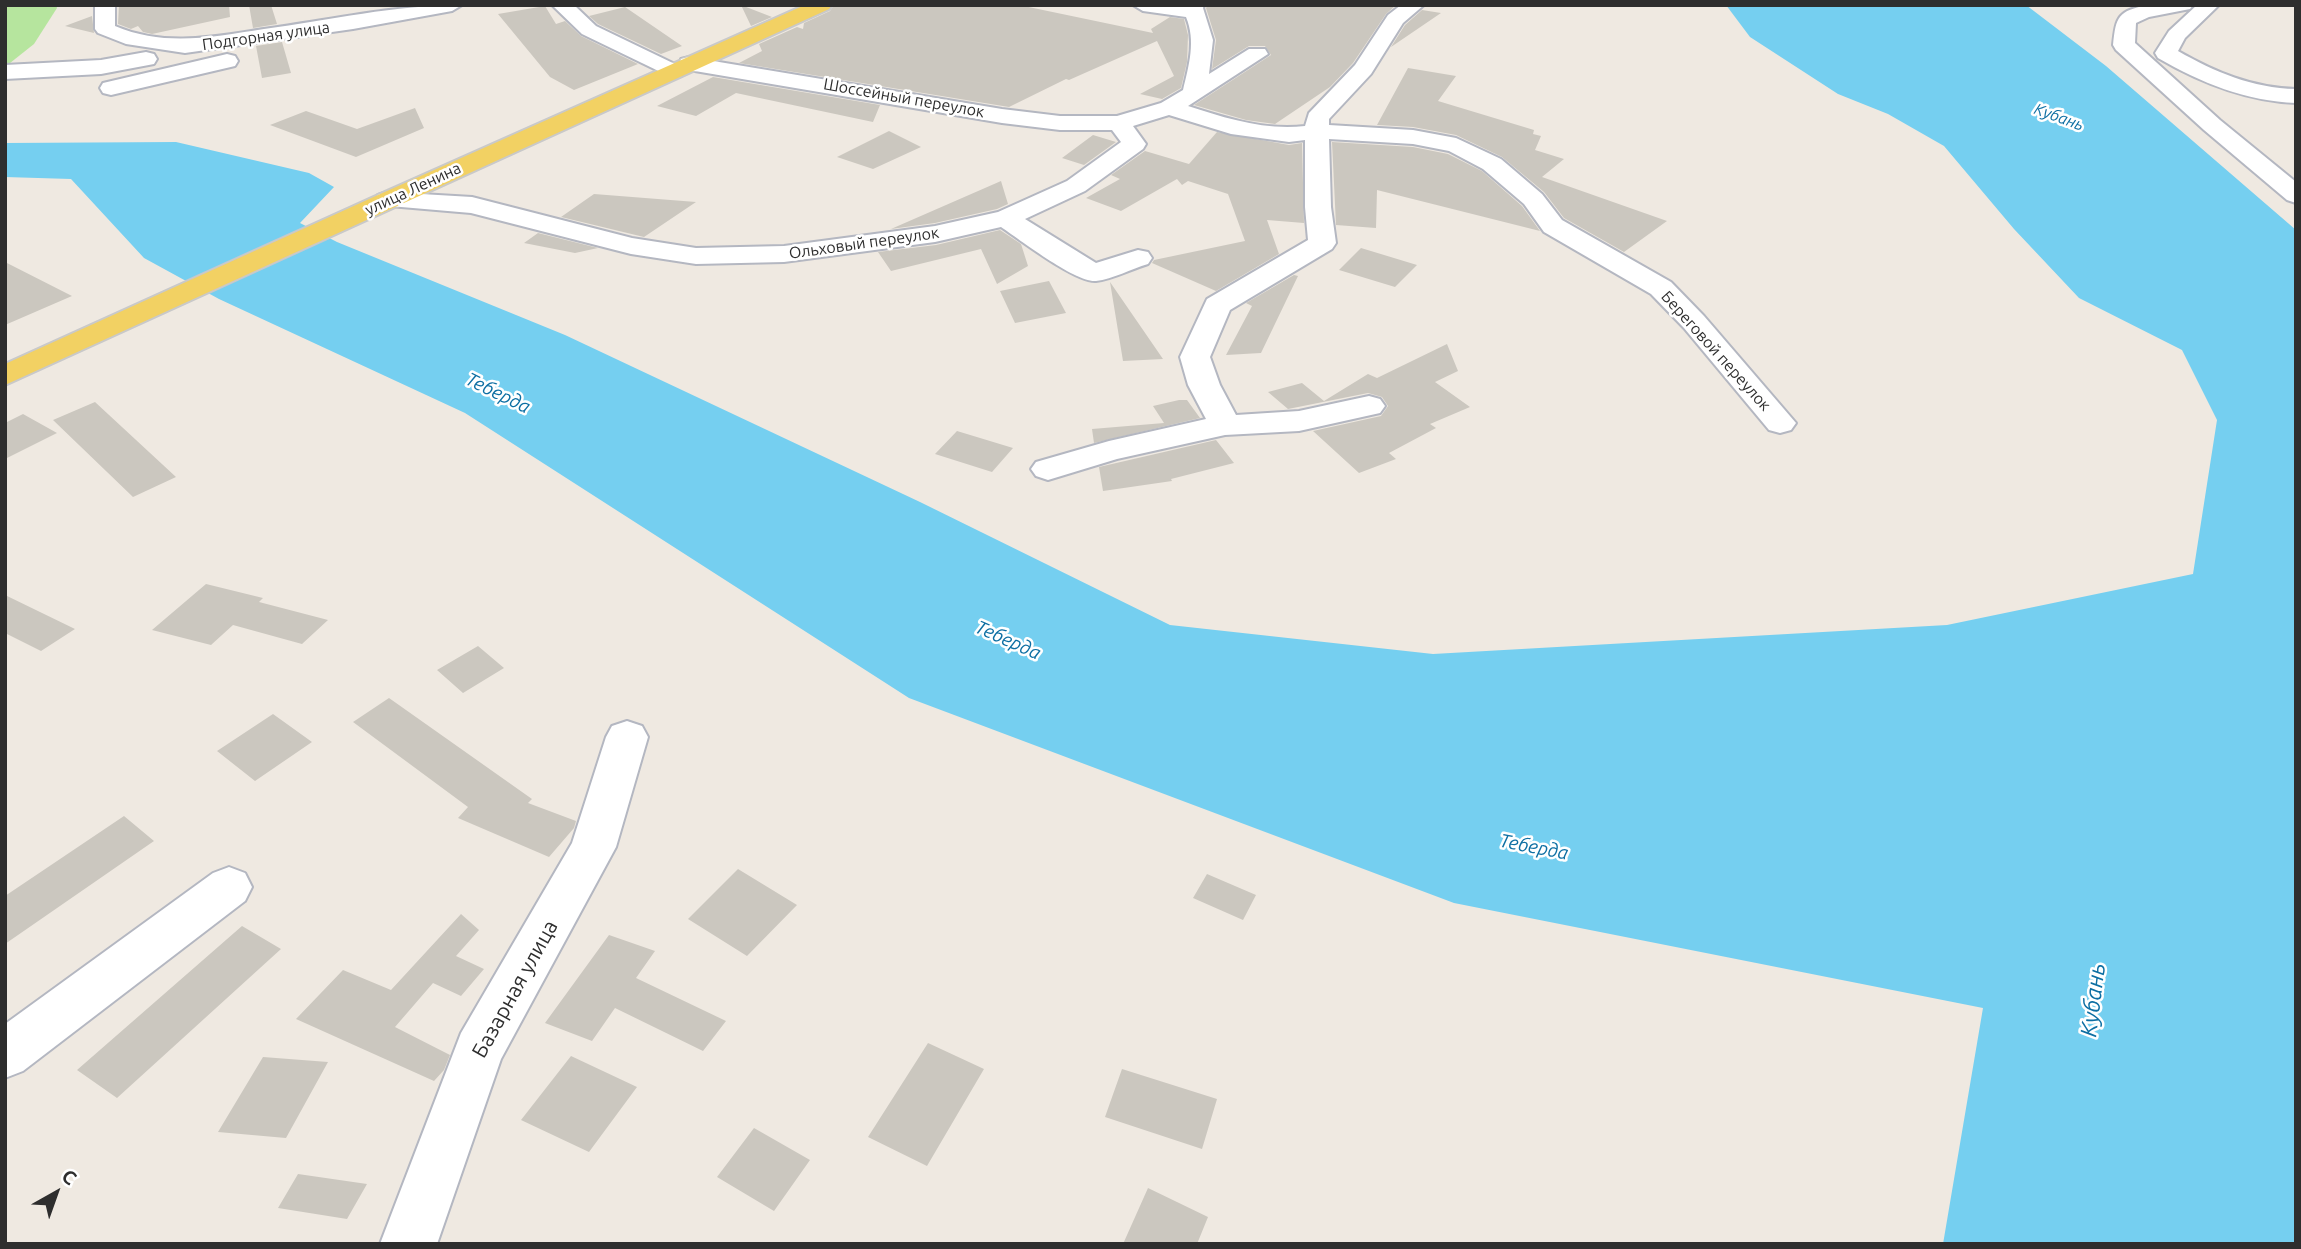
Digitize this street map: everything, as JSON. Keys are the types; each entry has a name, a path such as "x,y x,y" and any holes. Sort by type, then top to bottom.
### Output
{"main road":[{"name":"улица Ленина","path":"5,376 387,200 822,5"}],"street":[{"name":"Подгорная улица","path":"105,5 105,29 126,38 185,47 452,5"},
{"name":"Шоссейный переулок","path":"562,5 589,30 681,68 845,87 1007,116 1079,125 1119,123"},
{"path":"1143,5 1194,9 1202,24 1204,52 1193,95"},
{"path":"1225,425 1204,384 1195,357 1217,305 1322,243 1318,207 1317,118 1363,69 1395,19 1414,5"},
{"path":"2183,5 2144,12 2126,20 2124,45 2212,125 2296,195"},
{"path":"2209,5 2176,35 2166,53 2197,72 2240,87 2281,96 2296,96"},
{"path":"111,88 242,57 285,33"},
{"path":"5,72 101,67 140,61 185,47"},
{"path":"1119,123 1169,108 1257,54"},
{"name":"Береговой переулок","path":"1169,108 1231,127 1289,135 1318,131 1413,137 1456,145 1492,164 1533,200 1553,226 1661,288 1694,322 1780,423"},
{"name":"Ольховый переулок","path":"387,200 472,205 631,246 696,256 783,254 935,234 1006,218 1076,186 1134,144 1119,123"},
{"path":"1006,218 1052,250 1093,273 1138,258"},
{"path":"1048,469 1109,451 1225,425 1299,421 1369,406"},
{"name":"Базарная улица","path":"408,1244 479,1049 593,847 627,737"},
{"path":"5,1054 229,887"}],"green space":[{"path":"5,5 56,5 57,8 34,44 5,67"}],"water":[{"path":"1726,5 2026,5 2106,66 2296,230 2296,1244 1943,1244 1983,1008 1454,903 909,698 465,413 219,299 144,258 71,179 5,177 5,143 176,142 309,173 334,187 300,223 337,242 565,335 920,502 1170,625 1433,654 1947,625 2193,574 2217,420 2182,350 2079,298 2014,229 1944,146 1888,114 1838,94 1750,37"}],"building":[{"path":"119,5 229,5 230,17 152,34 143,32 138,26 131,29 118,24"},
{"path":"249,5 271,5 277,24 253,28"},
{"path":"741,5 772,17 751,26"},
{"path":"834,5 1019,5 1153,33 1151,29 1170,17 1184,19 1188,35 1187,62 1181,88 1162,99 1140,94 1174,76 1157,41 1066,79 1009,107 739,63 762,51 759,44 797,27 803,29 804,23 830,11"},
{"path":"1208,5 1396,5 1386,14 1353,63 1330,87 1275,124 1246,120 1194,105 1271,55 1265,46 1249,46 1212,69 1216,40 1206,8"},
{"path":"545,6 556,24 565,21 581,36 638,64 574,90 550,77 498,14"},
{"path":"625,7 682,46 661,54 598,24 589,16"},
{"path":"1422,10 1441,13 1391,47 1405,25"},
{"path":"92,16 94,33 65,26"},
{"path":"282,42 291,73 262,78 256,46"},
{"path":"1408,68 1456,76 1438,101 1534,130 1533,134 1541,136 1535,150 1564,159 1542,177 1667,221 1624,252 1564,218 1544,192 1502,157 1456,135 1413,127 1377,125"},
{"path":"713,77 880,105 873,122 736,93 696,116 657,106"},
{"path":"415,108 424,128 356,157 270,125 306,111 357,129"},
{"path":"889,131 921,147 873,169 837,157"},
{"path":"1217,132 1289,145 1302,143 1304,223 1267,220 1279,254 1216,291 1152,263 1154,260 1245,241 1228,194 1188,181 1182,185 1177,179 1121,211 1086,198 1120,179 1111,175 1145,151 1189,164"},
{"path":"1093,135 1116,142 1084,165 1062,158"},
{"path":"1332,142 1413,147 1448,154 1482,171 1522,206 1540,231 1377,190 1376,228 1336,225"},
{"path":"1001,181 1008,204 997,209 935,223 891,229"},
{"path":"594,194 696,202 644,237 561,217"},
{"path":"1000,230 1021,244 1028,266 997,284 981,249 891,271 878,252 936,245"},
{"path":"538,233 598,248 575,253 524,243"},
{"path":"1361,248 1417,265 1395,287 1339,270"},
{"path":"5,262 72,296 5,325"},
{"path":"1294,275 1298,276 1261,353 1226,355 1252,306 1246,303"},
{"path":"1049,281 1066,313 1015,323 1000,291"},
{"path":"1110,282 1163,359 1123,361"},
{"path":"1447,344 1458,371 1435,382 1470,407 1430,424 1436,428 1389,453 1396,459 1359,473 1313,431 1381,416 1388,406 1382,397 1368,393 1288,409 1268,392 1302,383 1324,401 1368,374 1377,378"},
{"path":"1187,400 1200,418 1094,443 1092,429 1164,423 1153,406"},
{"path":"95,402 176,477 133,497 53,420"},
{"path":"23,414 57,433 5,459 5,423"},
{"path":"957,431 1013,448 992,472 935,454"},
{"path":"1216,440 1234,463 1171,479 1172,481 1103,491 1099,467"},
{"path":"206,584 263,598 259,602 328,620 302,644 233,625 211,645 152,630"},
{"path":"5,595 75,629 41,651 5,633"},
{"path":"478,646 504,668 463,693 437,670"},
{"path":"389,698 532,799 528,803 576,821 574,828 549,857 458,818 468,807 353,722"},
{"path":"273,714 312,742 255,781 217,751"},
{"path":"124,816 154,841 5,944 5,896"},
{"path":"738,869 797,905 747,956 688,919"},
{"path":"1207,874 1256,895 1243,920 1193,898"},
{"path":"461,914 479,930 456,956 484,969 461,996 433,983 395,1027 450,1055 444,1070 434,1081 296,1019 343,970 391,990"},
{"path":"242,926 281,949 117,1098 77,1070"},
{"path":"609,935 655,951 636,978 726,1021 703,1051 615,1008 592,1041 545,1023"},
{"path":"928,1043 984,1069 927,1166 868,1137"},
{"path":"571,1056 637,1087 589,1152 521,1120"},
{"path":"263,1057 328,1062 286,1138 218,1132"},
{"path":"1122,1069 1217,1099 1202,1149 1105,1117"},
{"path":"754,1128 810,1160 774,1211 717,1177"},
{"path":"298,1174 367,1184 347,1219 278,1208"},
{"path":"1148,1188 1208,1217 1197,1244 1123,1244"}],"water label":[{"name":"Кубань","path":"2059,117"},
{"name":"Теберда","path":"498,393"},
{"name":"Теберда","path":"1008,640"},
{"name":"Теберда","path":"1534,847"},
{"name":"Кубань","path":"2093,1000"}]}
